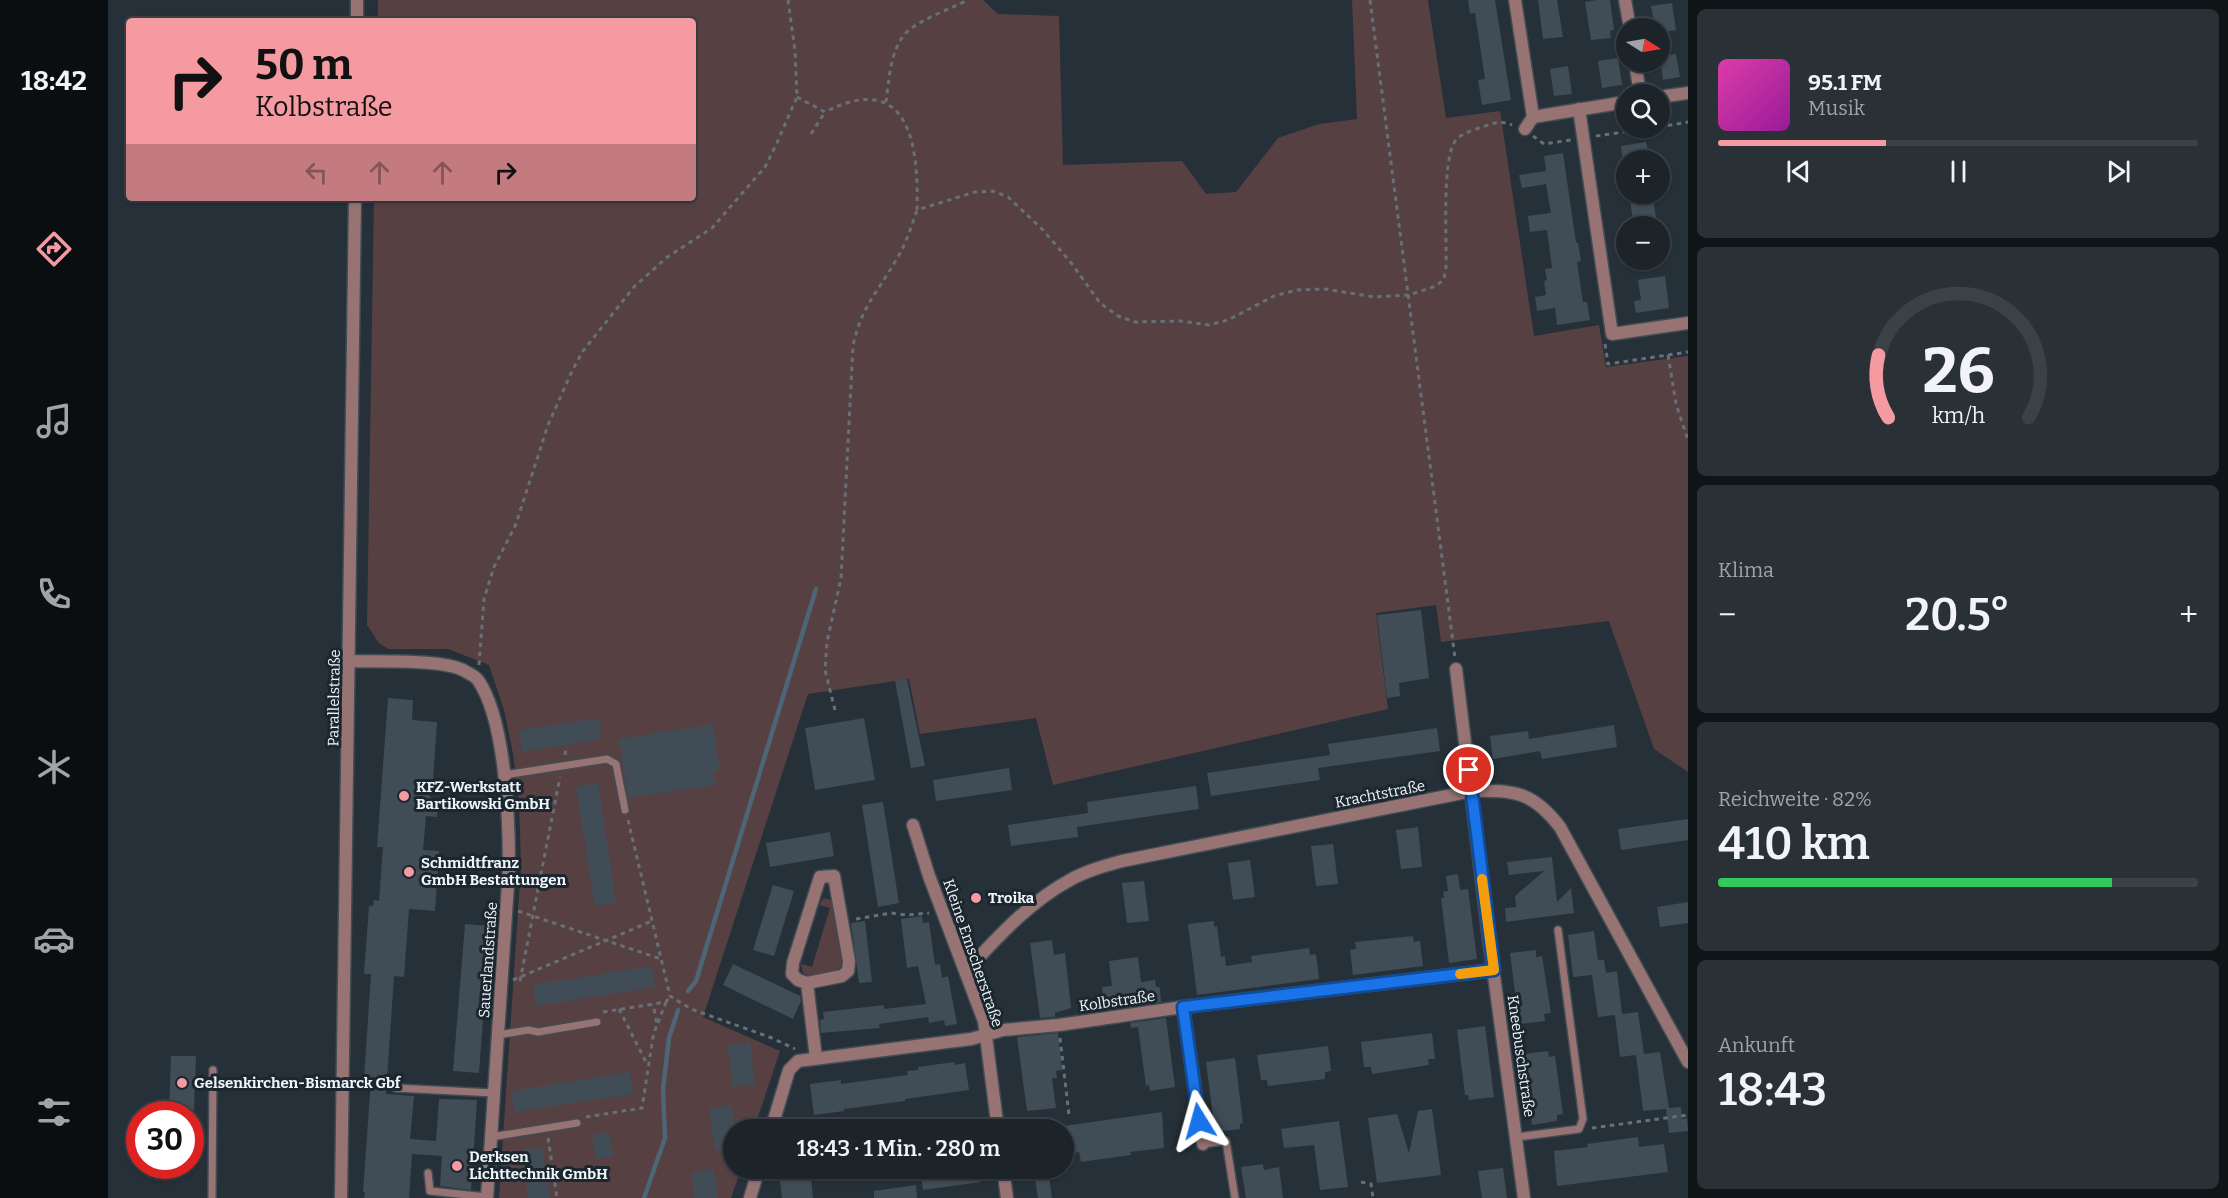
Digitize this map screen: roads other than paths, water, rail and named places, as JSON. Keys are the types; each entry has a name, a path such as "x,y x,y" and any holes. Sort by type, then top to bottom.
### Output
{"street":[{"path":"357,0 357,18"},
{"path":"1515,0 1533,117 1525,129"},
{"path":"1625,0 1628,18"},
{"path":"1670,95 1688,93"},
{"path":"1533,117 1616,104"},
{"path":"1580,109 1612,334 1688,323"},
{"name":"Parallelstraße","path":"341,1198 355,201"},
{"name":"Sauerlandstraße","path":"349,661 439,664 461,669 477,678 494,721 504,775 509,825 506,910 487,1198"},
{"name":"Kneebuschstraße","path":"1456,669 1524,1198"},
{"name":"Krachtstraße","path":"966,971 1027,910 1071,879 1096,869 1122,861 1472,791 1499,790 1526,796 1536,801 1560,827 1688,1062"},
{"name":"Kleine Emscherstraße","path":"914,825 943,912 984,1020 998,1119"},
{"path":"834,876 849,961 848,971 842,976 807,983 798,980 792,974 793,963 820,877 834,876"},
{"name":"Kolbstraße","path":"775,1119 794,1066 816,1058 971,1039 1003,1030 1059,1025 1183,1007 1494,970"},
{"path":"807,983 816,1058"},
{"path":"1183,1007 1203,1144"},
{"path":"750,1198 756,1179"},
{"path":"1005,1179 1007,1198"}],"lane":[{"path":"504,775 607,759 616,764 625,810"},
{"path":"1517,1137 1580,1129 1583,1119 1558,930"},
{"path":"498,1035 528,1030 538,1032 597,1022"},
{"path":"212,1198 213,1070"},
{"path":"396,1088 494,1093"},
{"path":"491,1137 577,1123"},
{"path":"1203,1144 1226,1142 1235,1198"},
{"path":"428,1173 430,1191 487,1198"}],"waterway":[{"path":"688,991 696,981 816,589"},
{"path":"644,1198 665,1138 663,1089 669,1038 678,1010"}],"place":[{"name":"KFZ-Werkstatt Bartikowski GmbH","path":"404,796"},
{"name":"Schmidtfranz GmbH Bestattungen","path":"409,872"},
{"name":"Troika","path":"976,898"},
{"name":"Gelsenkirchen-Bismarck Gbf","path":"182,1083"},
{"name":"Derksen Lichttechnik GmbH","path":"457,1166"}]}
